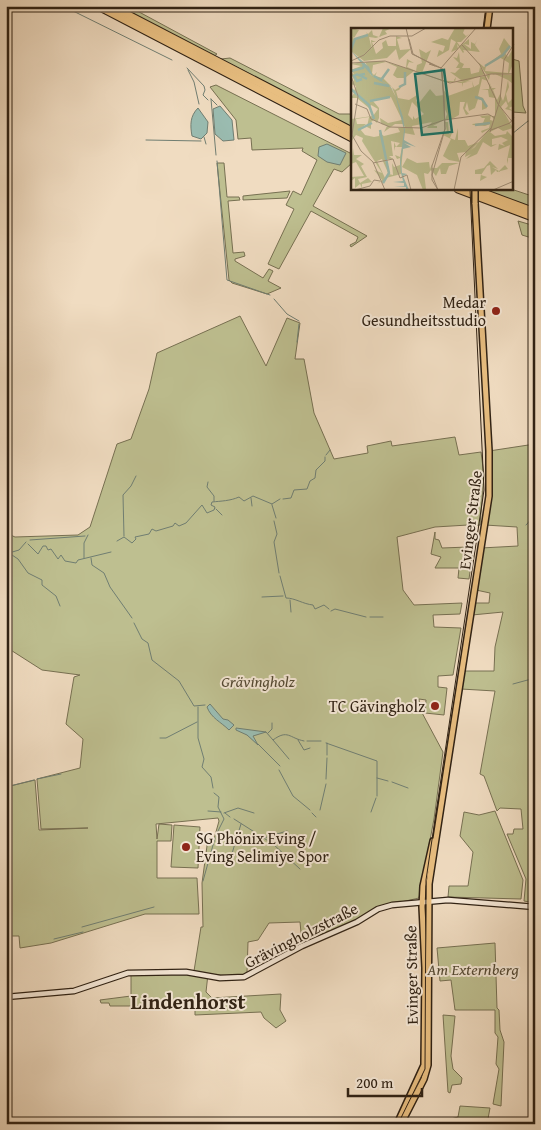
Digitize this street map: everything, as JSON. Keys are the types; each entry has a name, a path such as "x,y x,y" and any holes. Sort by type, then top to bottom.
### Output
{"highway":[{"path":"98,6 351,137"},
{"path":"111,6 351,130"},
{"path":"461,190 535,218"},
{"path":"477,190 535,212"}],"main road":[{"path":"487,28 490,6"},
{"name":"Evinger Straße","path":"397,1124 424,1065 425,902 489,496 489,451 474,190"},
{"name":"Evinger Straße","path":"401,1124 424,1079 428,1065 425,902"},
{"name":"Grävingholzstraße","path":"6,996 74,991 128,973 186,972 220,978 244,977 302,946 356,922 378,909 425,902 535,906"}],"green space":[{"path":"118,6 128,6 217,54 214,56"},
{"path":"230,58 339,114 351,114 351,126 221,59"},
{"path":"514,60 519,61 523,106 526,113 514,112"},
{"path":"216,85 351,153 351,164 342,172 334,169 313,206 367,236 351,247 350,245 356,242 358,237 311,211 279,269 268,264 294,209 286,205 293,191 301,195 317,160 302,151 303,148 252,150 251,138 238,139 236,120 210,87"},
{"path":"217,163 224,163 227,197 239,197 240,200 228,201 233,253 244,252 245,256 235,259 235,261 263,278 269,269 273,271 268,281 281,288 267,294 232,283 229,280"},
{"path":"483,190 514,190 535,197 535,209"},
{"path":"290,191 287,198 243,200 243,196"},
{"path":"518,221 535,226 535,239 522,235"},
{"name":"Grävingholz","path":"240,316 266,366 287,318 300,323 295,359 304,359 314,413 334,459 368,453 367,446 391,441 392,446 455,437 459,455 481,452 484,475 480,525 469,526 474,543 469,579 458,578 459,568 435,568 441,557 431,554 435,532 435,539 439,540 442,548 468,547 468,525 435,527 397,537 403,590 414,605 462,603 460,614 433,615 434,627 461,628 453,675 438,676 438,687 447,688 444,715 425,713 426,700 419,699 420,709 443,752 434,819 419,898 379,907 343,928 302,943 300,922 269,923 258,940 248,942 247,972 244,977 208,974 206,992 212,998 281,994 280,1010 286,1021 276,1028 264,1018 261,1012 195,1015 195,1006 110,1006 109,1003 101,1003 100,1000 131,996 131,975 183,974 194,971 201,927 203,927 202,883 207,846 205,844 214,839 219,821 218,818 156,824 157,839 159,824 172,825 171,841 157,841 157,878 197,878 199,914 145,914 51,943 20,948 19,936 6,936 6,787 35,780 39,830 88,828 41,829 37,779 80,768 83,739 66,724 74,677 80,675 42,670 6,647 6,533 15,537 78,535 90,527 117,444 131,439 149,389 157,353"},
{"path":"535,444 535,903 524,901 526,879 507,834 513,834 514,829 523,829 521,809 500,808 497,811 484,776 480,774 495,691 461,689 464,671 494,671 495,647 503,612 472,615 474,603 489,603 490,593 476,590 481,548 518,546 517,527 485,525 489,451"},
{"path":"495,811 523,880 521,899 448,897 449,886 468,886 473,852 460,836 464,812 479,815"},
{"name":"SG Phönix Eving / Eving Selimiye Spor","path":"174,825 200,827 198,868 171,867"},
{"name":"Am Externberg","path":"495,943 497,1008 499,1010 500,1030 504,1042 501,1106 493,1104 499,1069 496,1064 498,1037 495,1033 495,1010 455,1010 451,980 440,981 437,948"},
{"path":"443,1015 455,1016 451,1056 453,1069 462,1078 461,1084 452,1085 450,1093 448,1092"},
{"path":"460,1106 490,1108 487,1124 446,1124 447,1120 458,1117"}],"water":[{"path":"220,106 232,120 234,140 223,141 215,134 213,109"},
{"path":"198,108 208,122 207,133 201,139 192,136 191,128 192,117"},
{"path":"327,144 346,153 340,165 327,162 318,156 319,147"},
{"path":"210,704 223,719 228,720 234,725 229,730 211,714 207,707"},
{"path":"236,728 266,732 253,736 258,745 247,735 236,730"}],"waterway":[{"path":"63,6 172,60"},
{"path":"187,68 204,86 203,95 208,100"},
{"path":"188,70 194,82 199,104"},
{"path":"211,99 216,155"},
{"path":"211,99 217,105"},
{"path":"514,132 528,121 533,121"},
{"path":"204,137 206,144"},
{"path":"146,140 201,141"},
{"path":"217,161 227,280 270,295"},
{"path":"274,299 287,314 299,321"},
{"path":"297,342 299,324"},
{"path":"531,382 535,381"},
{"path":"326,455 330,450"},
{"path":"283,499 291,498 294,490 307,489 310,481 315,478 316,470 325,461 325,457"},
{"path":"124,536 123,495 131,486 136,476"},
{"path":"208,482 207,487 214,496 214,501"},
{"path":"117,541 124,537 132,543 136,539 135,537 149,534 152,529 156,531 173,526 175,523 179,526 186,523 202,505 207,513 214,510 215,507 211,505 212,502 239,497 244,501 253,496 272,504"},
{"path":"251,498 252,506"},
{"path":"272,504 280,499"},
{"path":"272,505 276,518"},
{"path":"216,509 222,515"},
{"path":"526,525 535,515"},
{"path":"274,521 277,534 274,542 279,573"},
{"path":"84,558 84,543 88,535"},
{"path":"30,540 85,536"},
{"path":"6,551 9,553 19,550 26,542"},
{"path":"28,544 38,554 43,546 46,546 48,550 51,549 58,559 61,555 65,561 76,563 78,560 111,552"},
{"path":"9,553 18,559 28,573 42,580 42,585 56,596 60,606"},
{"path":"91,558 92,565 104,573 110,587 132,618"},
{"path":"280,576 286,598 313,605 315,609 324,605 329,609"},
{"path":"262,597 283,596"},
{"path":"290,600 291,612"},
{"path":"331,611 335,609 366,617"},
{"path":"370,617 383,617"},
{"path":"134,623 142,639 148,643 152,660 179,681 194,706 205,705"},
{"path":"513,684 535,678"},
{"path":"198,707 198,738 204,759 202,767 211,777 213,788"},
{"path":"160,738 166,738 197,722"},
{"path":"268,733 272,729 272,723"},
{"path":"266,732 273,740 282,735 288,735 304,741"},
{"path":"273,740 289,759"},
{"path":"298,740 304,750 310,748"},
{"path":"307,741 321,741"},
{"path":"326,743 377,761 377,796"},
{"path":"327,743 327,755"},
{"path":"258,744 280,766"},
{"path":"326,779 327,758"},
{"path":"279,770 293,796 310,810"},
{"path":"37,779 61,774"},
{"path":"377,778 388,781"},
{"path":"6,787 34,780"},
{"path":"392,782 408,788"},
{"path":"320,810 326,784"},
{"path":"214,793 219,797 218,807 224,819 217,833"},
{"path":"371,812 376,798"},
{"path":"224,813 238,808 254,813"},
{"path":"208,811 221,812"},
{"path":"225,813 230,817"},
{"path":"312,813 316,817"},
{"path":"234,819 256,833"},
{"path":"237,837 241,824"},
{"path":"264,838 287,831"},
{"path":"259,835 273,844 300,869"},
{"path":"203,881 215,838"},
{"path":"253,839 257,845"},
{"path":"229,864 236,840"},
{"path":"82,927 154,907"},
{"path":"54,939 83,932"}],"tram line":[{"path":"483,28 486,6"},
{"path":"398,1124 425,1069 426,880 484,490 470,190"}],"place":[{"name":"Medar Gesundheitsstudio","path":"496,311"},
{"name":"TC Gävingholz","path":"435,706"},
{"name":"SG Phönix Eving / Eving Selimiye Spor","path":"186,847"}],"district":[{"name":"Lindenhorst","path":"188,1002"}]}
